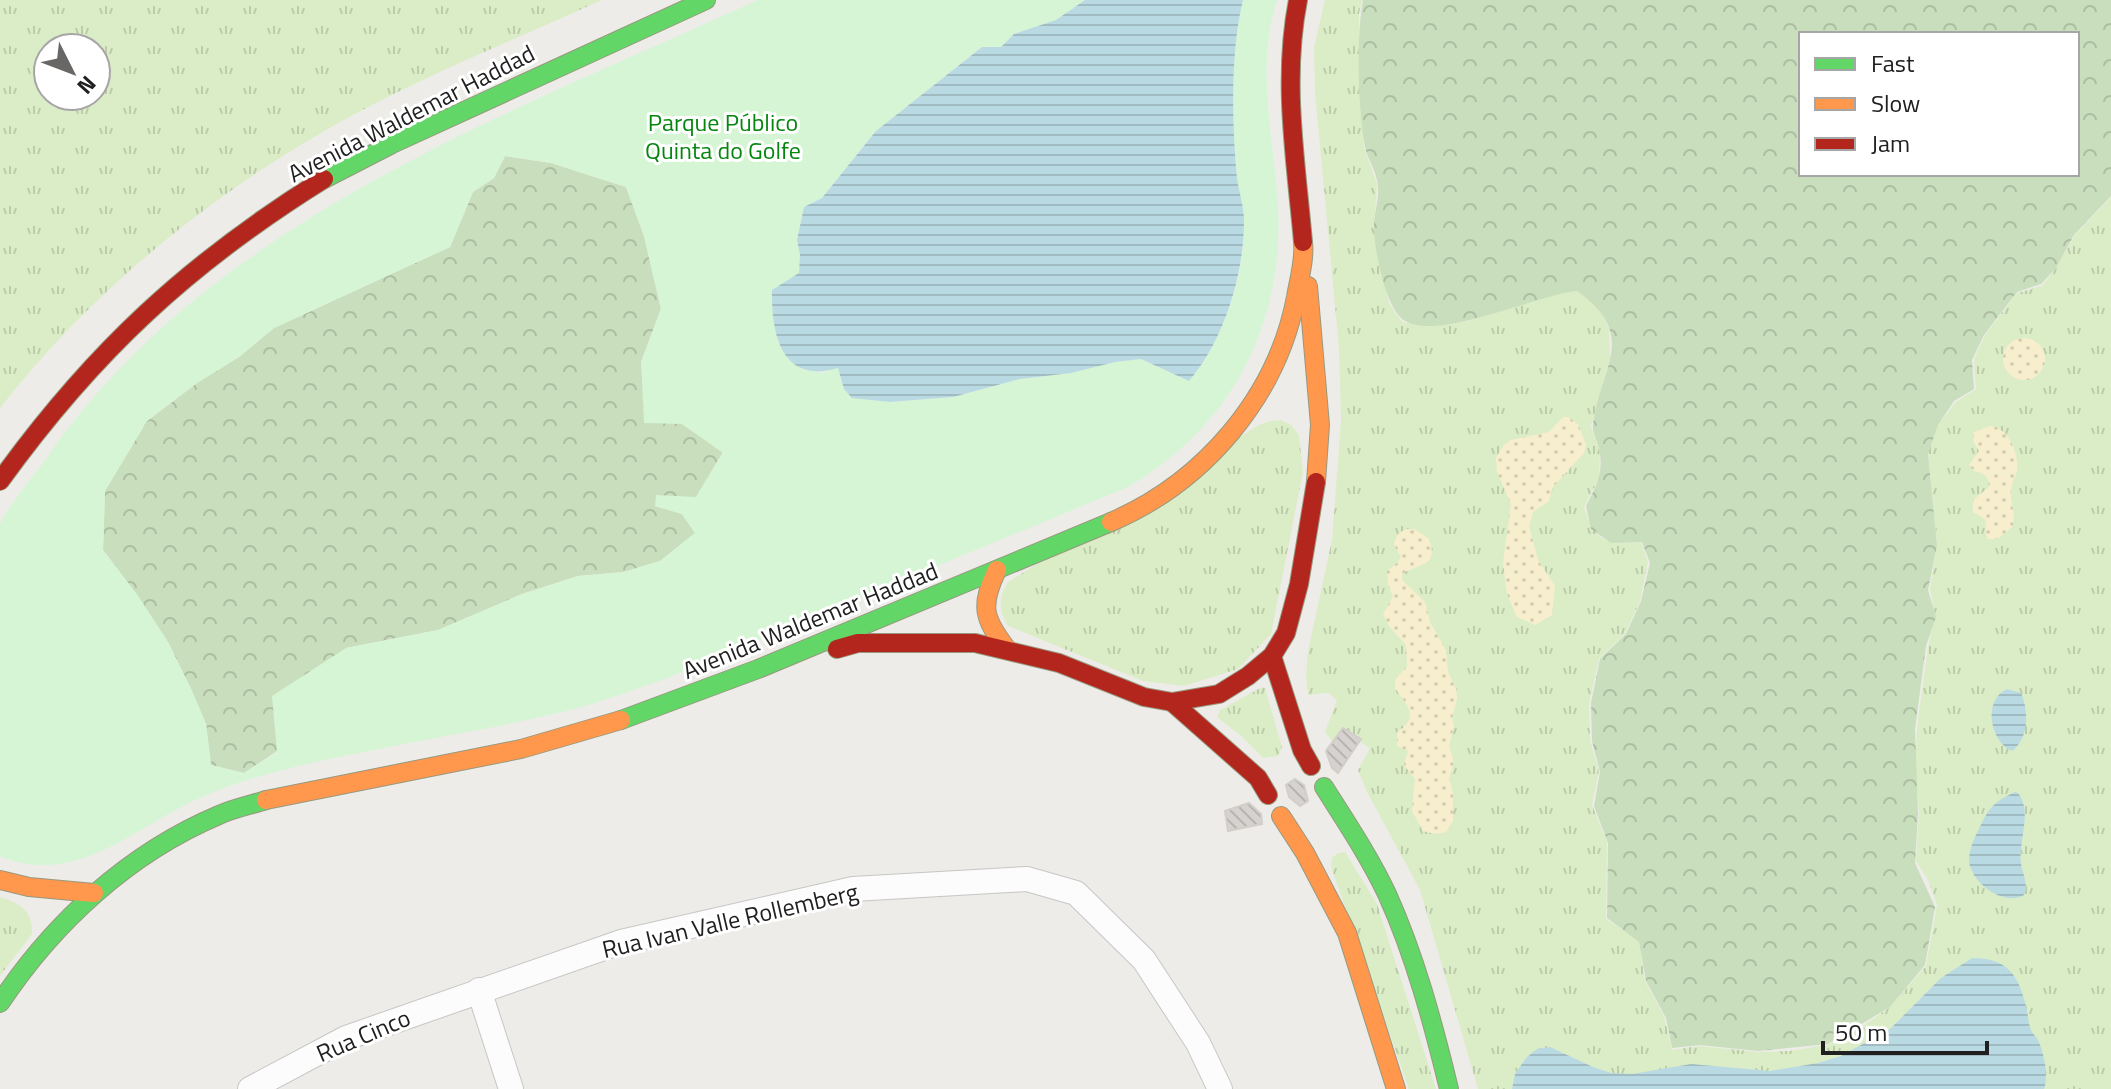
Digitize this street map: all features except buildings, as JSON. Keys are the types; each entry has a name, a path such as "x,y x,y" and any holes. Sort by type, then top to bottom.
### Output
{"main road":[{"name":"Avenida Waldemar Haddad","path":"0,481 43,420 125,332 202,265 308,189 440,122 706,0"},
{"name":"Avenida Waldemar Haddad","path":"0,1003 24,967 94,893 140,859 221,814 270,799 521,749 596,729 758,669 997,570 1139,510 1173,487 1233,432 1258,398 1292,316 1304,253 1289,90 1291,36 1298,0"},
{"path":"758,669 858,643 975,643 1059,663 1144,697 1172,702 1219,694 1248,676 1272,656 1286,633 1293,610 1317,472 1320,425 1304,253"},
{"path":"997,570 985,593 983,610 990,628 1007,649"},
{"path":"1272,656 1301,758"},
{"path":"1172,702 1263,774 1268,795"},
{"path":"1324,787 1344,830 1394,910 1449,1089"},
{"path":"1281,816 1310,850 1347,933 1396,1089"},
{"path":"0,880 29,887 94,893"}],"street":[{"name":"Rua Ivan Valle Rollemberg","path":"479,990 621,942 853,889 1027,879 1076,893 1144,960 1198,1043 1220,1089"},
{"name":"Rua Cinco","path":"250,1089 346,1038 479,990"},
{"path":"479,990 511,1089"}],"green space":[{"path":"0,0 602,0 383,99 254,175 207,208 118,281 37,364 0,408"},
{"name":"Parque Público Quinta do Golfe","path":"758,0 1085,0 1056,20 1014,34 1001,47 982,47 876,131 822,198 804,207 797,240 799,274 785,283 776,327 779,344 802,369 822,373 838,367 844,389 852,397 890,402 953,397 1020,379 1141,359 1189,381 1222,327 1241,263 1244,216 1235,157 1233,89 1243,0 1277,0 1267,57 1269,121 1278,207 1278,250 1272,292 1244,369 1196,435 1164,463 1128,487 667,678 550,715 337,757 255,778 202,797 106,849 81,859 55,864 28,864 0,856 0,524 48,456 115,373 193,301 279,238 370,183 466,133","holes":["505,156 551,163 626,187 644,236 661,309 641,362 644,423 682,424 723,453 696,497 656,495 655,506 682,514 695,533 660,561 624,572 578,576 522,594 438,630 346,648 272,696 277,752 244,773 211,765 206,724 168,642 103,550 105,491 147,421 197,383 239,357 274,328 450,247 473,192 494,178"]},
{"path":"1325,0 1362,0 1359,13 1359,75 1364,147 1377,184 1374,228 1389,303 1402,322 1425,325 1469,321 1577,291 1599,306 1609,329 1610,359 1591,426 1600,452 1599,478 1584,507 1597,534 1610,541 1641,542 1648,562 1640,601 1625,634 1599,659 1589,704 1590,740 1599,771 1592,805 1607,842 1606,919 1639,941 1645,981 1664,1016 1672,1050 1698,1046 1758,1052 1789,1051 1827,1045 1860,1028 1890,1007 1926,966 1937,905 1928,880 1916,861 1919,813 1915,769 1917,727 1935,616 1930,588 1937,544 1928,453 1938,425 1956,402 1976,389 1974,359 1985,335 2017,293 2042,286 2075,235 2111,197 2111,1089 1478,1089 1420,890 1358,770 1370,748 1347,734 1337,747 1325,732 1337,700 1328,693 1308,695 1308,651 1332,540 1341,421 1339,349 1315,93 1314,47"},
{"path":"1363,0 2111,0 2111,196 2074,235 2056,268 2041,284 2017,292 1984,335 1972,360 1974,389 1954,401 1938,425 1928,454 1937,545 1928,590 1936,617 1926,646 1915,729 1918,814 1915,863 1935,907 1925,965 1890,1007 1828,1044 1758,1051 1700,1045 1672,1048 1666,1018 1646,981 1639,942 1607,918 1608,843 1594,806 1600,772 1592,741 1591,703 1600,659 1626,634 1641,601 1650,563 1642,542 1611,543 1591,529 1586,506 1600,471 1593,424 1611,352 1607,322 1596,307 1577,291 1440,325 1420,326 1398,315 1383,280 1375,240 1378,188 1365,147 1359,53"},
{"path":"505,156 551,163 626,187 644,236 661,309 641,362 682,424 723,452 696,497 655,506 682,514 695,533 660,561 624,572 578,576 522,594 438,630 346,648 277,751 244,773 211,765 206,724 168,642 103,550 105,491 147,421 197,383 239,357 274,328 450,247 473,192 494,178"},
{"path":"1281,420 1291,425 1299,435 1303,472 1271,634 1238,669 1184,686 1143,681 1008,626 1000,604 1008,582 1259,425"},
{"path":"1265,688 1282,747 1278,756 1263,758 1217,717 1220,710"},
{"path":"1345,852 1377,904 1436,1089 1409,1089 1331,867 1332,858"},
{"path":"0,897 24,909 30,919 32,934 0,976"}],"sand":[{"path":"2024,338 2039,344 2045,359 2039,374 2024,380 2009,374 2003,359 2009,344"},
{"path":"1563,417 1578,424 1586,445 1584,453 1553,487 1549,501 1533,512 1529,526 1538,560 1555,586 1552,615 1535,625 1517,617 1507,594 1503,563 1511,504 1497,472 1496,458 1511,440 1549,432"},
{"path":"1990,426 2007,436 2017,463 2011,492 2013,526 1998,539 1988,539 1986,520 1973,512 1973,500 1989,487 1985,476 1969,465 1979,451 1973,441 1974,432"},
{"path":"1414,529 1428,538 1432,555 1425,563 1402,575 1402,580 1425,602 1430,622 1446,650 1448,672 1457,699 1449,746 1454,762 1449,779 1453,793 1453,821 1446,832 1435,834 1423,831 1412,811 1415,779 1404,765 1408,751 1397,746 1397,732 1410,716 1410,711 1395,689 1395,680 1407,666 1406,645 1383,614 1393,597 1387,571 1401,557 1394,545 1399,533"}],"water":[{"path":"1085,0 1243,0 1236,42 1233,112 1237,178 1244,221 1243,242 1236,285 1222,327 1189,381 1141,359 1020,379 953,397 890,402 852,398 844,389 838,368 819,371 792,363 778,339 772,290 799,273 797,240 804,207 822,198 876,131 982,47 1001,47 1014,34 1056,20"},
{"path":"2007,689 2021,693 2026,716 2022,739 2012,751 1998,739 1992,721 1994,702"},
{"path":"2015,792 2024,809 2021,864 2026,887 2024,895 2007,898 1982,885 1971,869 1969,858 1975,837 1989,810"},
{"path":"1972,958 2002,964 2019,985 2030,1027 2044,1058 2044,1089 1512,1089 1515,1074 1526,1058 1537,1049 1550,1047 1611,1073 1632,1074 1691,1064 1770,1071 1818,1063 1841,1056 1890,1029 1941,978"}],"traffic: fast":[{"path":"324,179 392,144 706,0"},
{"path":"621,720 758,669 1111,522"},
{"path":"1324,787 1373,866 1397,917 1422,990 1449,1089"},
{"path":"0,1003 21,973 69,918 124,870 186,831 225,813 266,800"}],"traffic: slow":[{"path":"1111,522 1145,505 1205,460 1254,402 1286,334 1301,270 1303,242"},
{"path":"1308,286 1320,425 1316,482"},
{"path":"997,570 988,593 987,611 993,629 1007,649"},
{"path":"266,800 521,749 621,720"},
{"path":"1281,816 1305,853 1347,933 1396,1089"},
{"path":"0,880 29,887 94,893"}],"traffic: jam":[{"path":"1298,0 1293,30 1291,91 1303,242"},
{"path":"0,481 71,391 146,313 230,243 324,179"},
{"path":"837,649 858,643 975,643 1059,663 1144,697 1172,702 1219,694 1272,656 1286,633 1299,584 1316,482"},
{"path":"1272,656 1302,750 1311,766"},
{"path":"1172,702 1258,778 1268,795"}]}
